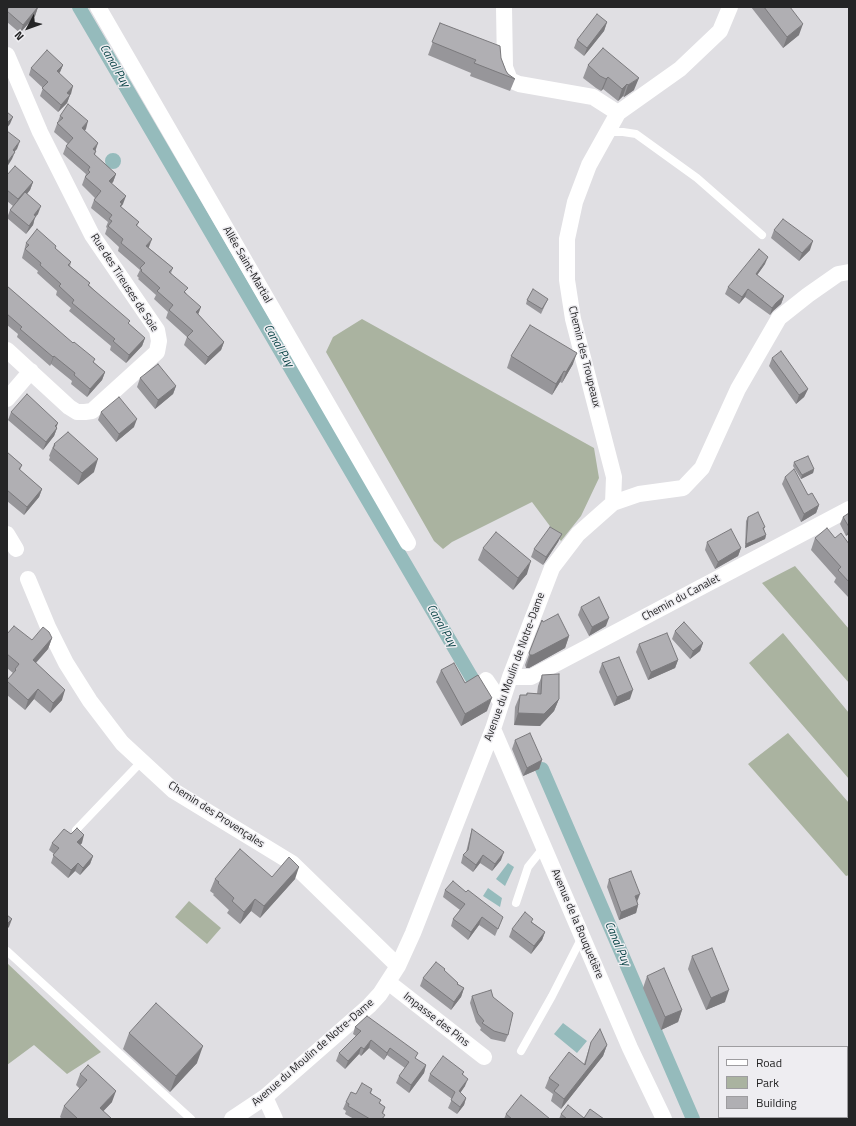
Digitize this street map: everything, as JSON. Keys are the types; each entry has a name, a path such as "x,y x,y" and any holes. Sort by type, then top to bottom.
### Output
{"street":[{"name":"Allée Saint-Martial","path":"98,7 408,544"},
{"path":"504,7 505,67 510,80 519,84 593,97 618,113"},
{"name":"Chemin des Troupeaux","path":"613,503 614,477 573,319 567,280 567,239 575,202 589,165 618,113 680,69 720,31 730,7"},
{"name":"Rue des Tireuses de Soie","path":"7,56 40,132 92,235 157,330 159,341 157,352 92,411 77,412 69,407 7,350"},
{"name":"Avenue du Moulin de Notre-Dame","path":"232,1119 265,1097 369,1006 380,994 398,966 416,926 493,729 510,677 552,568 578,534 613,503 639,494 683,488 702,468 738,389 779,318 838,274 849,272"},
{"path":"7,398 30,371"},
{"name":"Chemin du Canalet","path":"510,677 530,677 849,509"},
{"path":"7,534 16,549"},
{"name":"Chemin des Provençales","path":"28,579 48,627 66,663 90,701 122,743 174,791 292,863 398,966"},
{"path":"486,680 501,702"},
{"name":"Avenue de la Bouquetière","path":"493,729 630,1048 664,1119"},
{"name":"Impasse des Pins","path":"388,982 484,1057"},
{"path":"265,1097 275,1119"}],"lane":[{"path":"607,132 636,134 697,178 762,234"},
{"path":"76,830 142,761"},
{"path":"516,903 528,867 544,847"},
{"path":"521,1051 552,996 582,936"},
{"path":"7,951 191,1119"}],"green space":[{"path":"362,319 594,448 599,478 581,516 561,541 532,502 452,542 443,549 434,541 326,352 333,337"},
{"path":"795,566 849,629 849,683 762,583"},
{"path":"783,633 849,713 849,779 749,663"},
{"path":"788,733 849,803 849,875 846,876 748,764"},
{"path":"189,901 221,928 207,944 175,917"},
{"path":"7,963 101,1052 67,1074 34,1045 7,1065"}],"water":[{"path":"113,153 119,155 121,161 119,167 113,169 107,167 105,161 107,155"},
{"path":"508,863 514,867 505,886 496,879"},
{"path":"488,888 502,898 500,907 483,896"},
{"path":"563,1023 587,1041 577,1053 554,1034"}],"building":[{"path":"9,7 38,7 23,25 7,11"},
{"path":"764,7 790,7 803,24 787,37"},
{"path":"597,14 607,22 587,48 577,40"},
{"path":"440,23 500,46 501,58 506,71 515,79 474,63 476,60 432,42"},
{"path":"603,48 639,78 628,85 627,84 622,89 608,77 606,79 600,76 588,65"},
{"path":"47,50 63,65 57,71 73,86 67,93 70,95 61,105 42,88 48,82 31,68"},
{"path":"68,104 88,121 82,128 98,143 93,149 96,151 94,154 116,174 109,181 126,196 120,202 122,204 120,206 139,222 136,225 152,239 146,246 173,268 169,272 188,288 184,292 201,307 196,312 224,342 208,357 187,337 193,331 169,310 173,305 157,291 160,288 141,271 142,270 140,268 145,263 121,243 123,239 108,226 112,221 109,219 112,215 94,200 101,191 85,177 90,172 88,170 90,167 66,146 73,138 57,123 63,118 60,116"},
{"path":"7,112 13,117 7,123"},
{"path":"7,131 20,141 13,150 15,152 8,161 7,161"},
{"path":"15,166 33,182 18,199 7,190 7,175"},
{"path":"25,192 41,206 34,215 36,216 29,226 10,210"},
{"path":"783,219 813,241 802,253 774,230"},
{"path":"37,229 71,262 68,265 90,283 88,285 130,321 128,323 145,338 129,355 113,341 115,339 72,303 74,300 59,286 61,284 25,249 29,245 26,243"},
{"path":"759,249 768,257 756,274 784,296 772,308 748,289 742,297 728,287"},
{"path":"7,286 73,343 74,342 95,359 93,362 105,372 90,389 74,375 75,373 54,356 53,357 20,329 22,327 7,314"},
{"path":"533,289 548,299 542,309 527,300"},
{"path":"530,325 577,353 566,372 564,371 556,384 511,356"},
{"path":"781,351 808,389 799,395 772,358"},
{"path":"158,364 176,386 158,400 140,378"},
{"path":"27,394 58,423 55,426 57,428 46,442 11,412"},
{"path":"119,397 137,419 119,434 101,412"},
{"path":"68,432 98,459 82,473 53,448 55,445 54,444"},
{"path":"7,452 22,465 19,469 42,489 27,507 7,490"},
{"path":"808,456 814,469 802,475 794,462"},
{"path":"794,469 808,495 812,493 819,505 804,514 785,477"},
{"path":"758,512 765,527 763,528 766,535 746,544 748,517"},
{"path":"849,513 849,527 843,517"},
{"path":"550,527 562,534 546,557 534,549"},
{"path":"827,528 835,538 841,533 849,544 849,582 838,570 841,567 815,538"},
{"path":"731,529 741,548 718,562 707,542"},
{"path":"496,532 531,561 518,578 483,548"},
{"path":"599,597 609,618 592,627 581,607"},
{"path":"558,614 569,636 533,655 530,655 529,653 542,620 543,622"},
{"path":"684,622 703,643 693,651 675,631"},
{"path":"14,626 32,640 43,627 49,632 52,638 33,660 65,690 53,703 38,689 28,700 7,681 19,664 7,654 7,634"},
{"path":"667,633 678,660 651,672 639,644"},
{"path":"619,657 633,690 617,697 602,663"},
{"path":"454,663 465,683 478,675 492,698 465,714 441,670"},
{"path":"559,674 559,699 544,714 518,713 520,695 527,695 527,693 541,694 542,675"},
{"path":"530,733 542,760 527,768 515,740"},
{"path":"77,828 84,835 77,842 93,856 83,868 78,863 71,870 53,855 59,848 52,843 64,829 71,834"},
{"path":"472,829 504,852 495,864 483,855 476,865 463,855 468,850"},
{"path":"240,849 272,877 289,857 299,867 264,906 255,899 244,912 232,901 234,898 215,879"},
{"path":"631,871 640,894 635,896 638,905 621,912 609,879"},
{"path":"453,881 466,892 468,890 503,917 498,929 482,917 471,932 453,919 465,904 445,890"},
{"path":"525,912 533,919 531,922 545,932 534,946 512,929"},
{"path":"7,915 12,919 7,924"},
{"path":"712,948 729,990 711,998 692,956"},
{"path":"436,962 445,969 444,970 458,983 457,984 464,988 454,1002 423,978"},
{"path":"664,968 682,1010 665,1017 647,976"},
{"path":"491,990 493,997 513,1013 508,1035 494,1031 482,1023 484,1021 478,1014 472,996"},
{"path":"156,1003 203,1046 176,1076 129,1033"},
{"path":"367,1016 418,1053 415,1058 426,1065 411,1085 399,1076 409,1062 390,1048 387,1053 371,1040 364,1049 361,1047 348,1061 339,1053 361,1031 355,1027"},
{"path":"600,1029 607,1045 564,1099 554,1091 559,1085 549,1078 569,1052 585,1065 591,1042"},
{"path":"443,1056 464,1072 462,1074 468,1079 459,1091 466,1098 460,1107 451,1100 455,1092 430,1074"},
{"path":"88,1065 116,1091 100,1108 112,1119 78,1119 64,1106 87,1080 80,1074"},
{"path":"362,1083 372,1089 370,1093 381,1100 379,1103 385,1107 382,1113 385,1115 382,1119 370,1119 348,1106 349,1104 346,1102 351,1092 356,1094"},
{"path":"521,1095 550,1119 512,1119 506,1114"},
{"path":"568,1105 584,1118 590,1109 604,1119 567,1119 561,1114"}],"waterway":[{"name":"Canal Puy","path":"79,7 476,685"},
{"name":"Canal Puy","path":"542,769 693,1119"}]}
